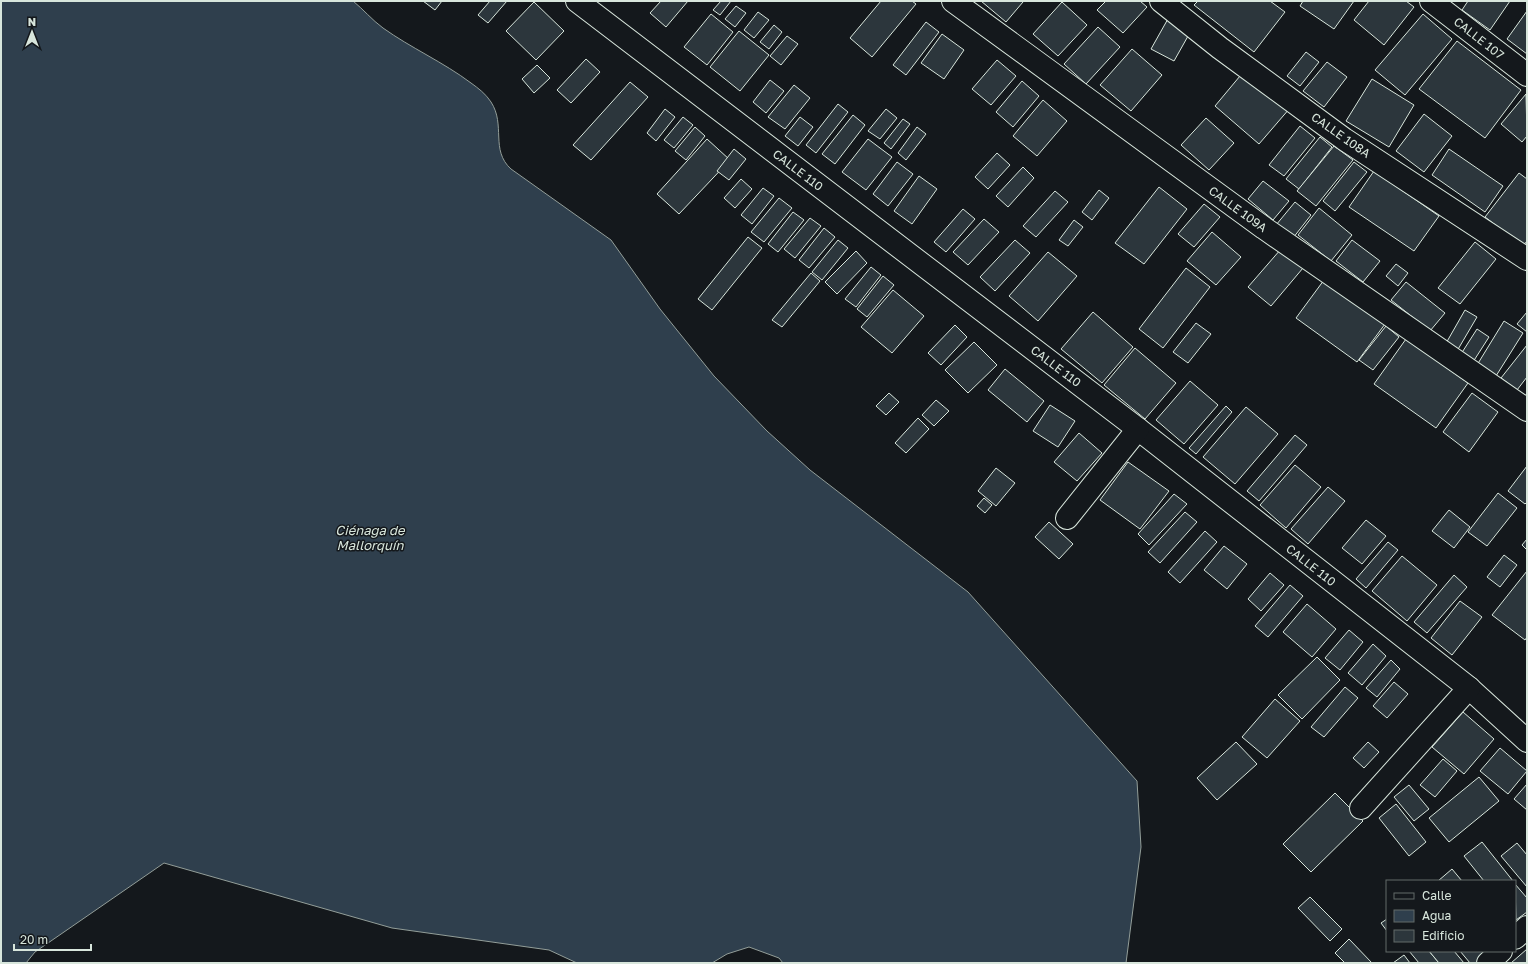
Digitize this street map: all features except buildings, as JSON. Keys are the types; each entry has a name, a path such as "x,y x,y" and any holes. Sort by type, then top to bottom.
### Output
{"street":[{"name":"CALLE 110","path":"577,1 1138,429 1469,688 1527,741"},
{"name":"CALLE 109A","path":"954,1 1264,228 1527,410"},
{"name":"CALLE 108A","path":"1161,1 1220,48 1344,139 1527,259"},
{"name":"CALLE 107","path":"1431,1 1527,75"},
{"path":"1067,518 1138,429"},
{"path":"1360,808 1469,688"},
{"path":"1516,937 1527,927"},
{"path":"1488,963 1500,952"}],"water":[{"name":"Ciénaga de Mallorquín","path":"1,1 353,1 383,28 449,68 482,91 491,102 495,111 498,120 499,146 501,154 511,169 611,240 660,309 714,376 767,431 810,470 968,592 1137,781 1141,847 1126,963 783,963 779,958 749,947 727,954 712,963 577,963 549,950 392,928 164,863 35,952 26,963 1,963"}]}
